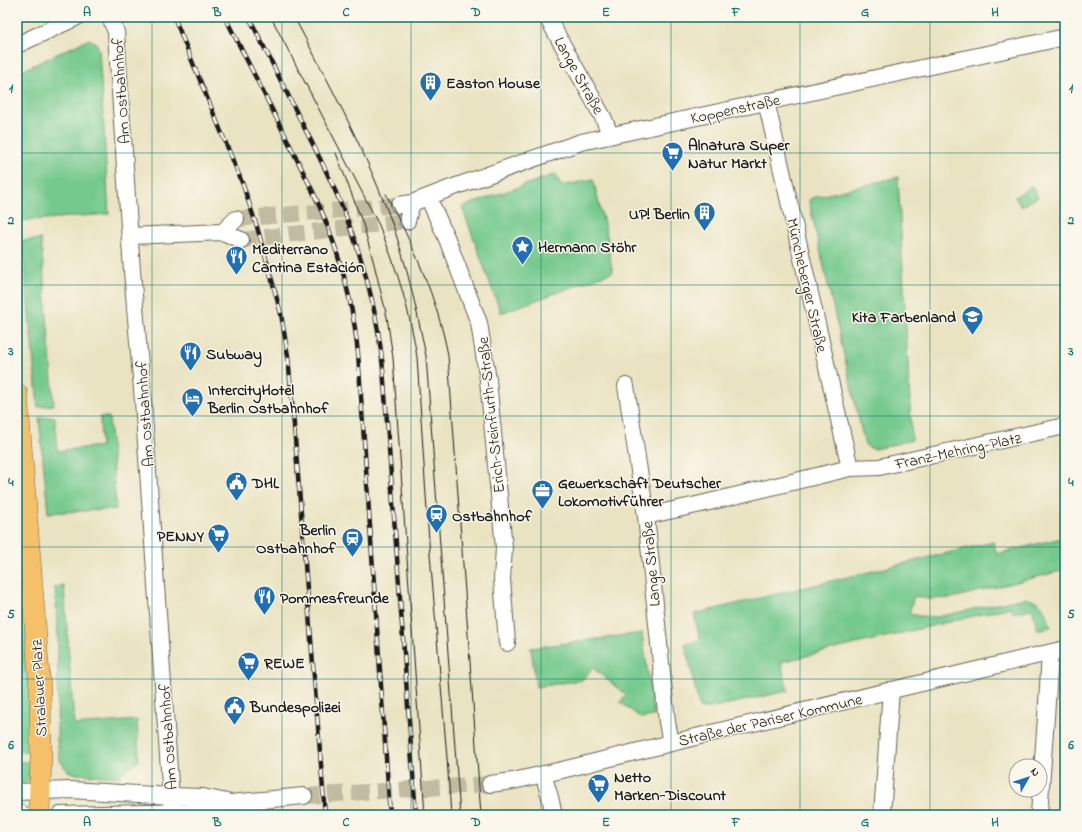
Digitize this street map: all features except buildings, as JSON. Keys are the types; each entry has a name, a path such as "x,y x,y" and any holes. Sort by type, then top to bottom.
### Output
{"main road":[{"name":"Stralauer Platz","path":"17,394 40,688 39,815"}],"street":[{"path":"17,45 77,17"},
{"name":"Am Ostbahnhof","path":"110,17 116,32 133,284 144,407 171,804"},
{"name":"Lange Straße","path":"547,17 604,119 610,135"},
{"name":"Koppenstraße","path":"407,221 405,204 581,142 766,101 1065,38"},
{"name":"Müncheberger Straße","path":"766,101 850,468"},
{"name":"Erich-Steinfurth-Straße","path":"428,196 447,239 479,322 488,380 504,548 502,579 507,643"},
{"path":"223,232 236,219"},
{"path":"130,236 223,232 241,240"},
{"name":"Lange Straße","path":"626,386 646,516 667,722 671,743"},
{"name":"Franz-Mehring-Platz","path":"850,468 879,467 1065,426"},
{"path":"646,516 850,468"},
{"path":"1039,815 1047,703 1057,651"},
{"name":"Straße der Pariser Kommune","path":"490,784 513,781 543,774 1057,651"},
{"path":"882,815 891,690"},
{"path":"543,774 554,815"},
{"path":"17,792 70,790 204,810 230,802 304,796"},
{"path":"60,815 171,804"},
{"path":"17,811 23,815"}],"green space":[{"path":"89,39 96,43 99,49 109,214 18,221 17,73"},
{"path":"556,174 561,186 593,179 609,244 607,244 613,272 501,313 462,207"},
{"path":"898,177 912,440 875,449 868,447 864,442 809,202 812,198"},
{"path":"1032,186 1038,197 1021,207 1015,197"},
{"path":"41,239 54,405 38,407 22,241"},
{"path":"55,417 57,451 101,446 100,417 109,417 116,509 48,513 39,418"},
{"path":"17,489 33,712 33,752 17,752"},
{"path":"1065,537 1065,570 952,598 928,599 914,596 909,614 937,617 1024,598 1040,603 1046,613 1051,627 1038,630 1032,609 1013,613 1011,607 781,662 788,691 700,709 685,644 700,640 694,614 993,542 997,554"},
{"path":"64,585 74,725 137,720 139,761 121,772 120,777 76,774 68,771 60,760 57,741 58,637 55,587"},
{"path":"642,633 654,716 641,718 620,702 626,695 593,668 582,680 536,687 531,648"},
{"path":"17,762 33,762 32,775 29,781 22,783 17,782"}],"tunnel":[{"path":"236,219 399,205"},
{"path":"241,240 407,221"},
{"path":"304,796 490,784"}],"tram line":[{"path":"271,17 378,223 391,255 406,305 414,340 417,357 429,542 451,815"},
{"path":"294,17 356,137 388,212 405,265 426,356 460,815"},
{"path":"336,153 363,224 387,317 393,358 425,815"},
{"path":"386,194 415,252 431,292 448,355 481,815"}],"railway":[{"path":"174,17 243,185 257,227 281,314 288,356 325,815"},
{"path":"225,17 315,196 337,253 348,293 356,333 358,353 390,815"},
{"path":"249,17 332,183 361,258 372,298 384,381 416,815"}],"place":[{"name":"Easton House","path":"430,102"},
{"name":"Alnatura Super Natur Markt","path":"672,172"},
{"name":"UP! Berlin","path":"705,232"},
{"name":"Hermann Stöhr","path":"522,266"},
{"name":"Mediterrano Cantina Estación","path":"236,276"},
{"name":"Kita Farbenland","path":"972,336"},
{"name":"Subway","path":"190,372"},
{"name":"IntercityHotel Berlin Ostbahnhof","path":"193,418"},
{"name":"DHL","path":"236,502"},
{"name":"Gewerkschaft Deutscher Lokomotivführer","path":"543,510"},
{"name":"Ostbahnhof","path":"436,534"},
{"name":"PENNY","path":"219,554"},
{"name":"Berlin Ostbahnhof","path":"352,558"},
{"name":"Pommesfreunde","path":"265,616"},
{"name":"REWE","path":"248,682"},
{"name":"Bundespolizei","path":"234,726"},
{"name":"Netto Marken-Discount","path":"599,804"}]}
